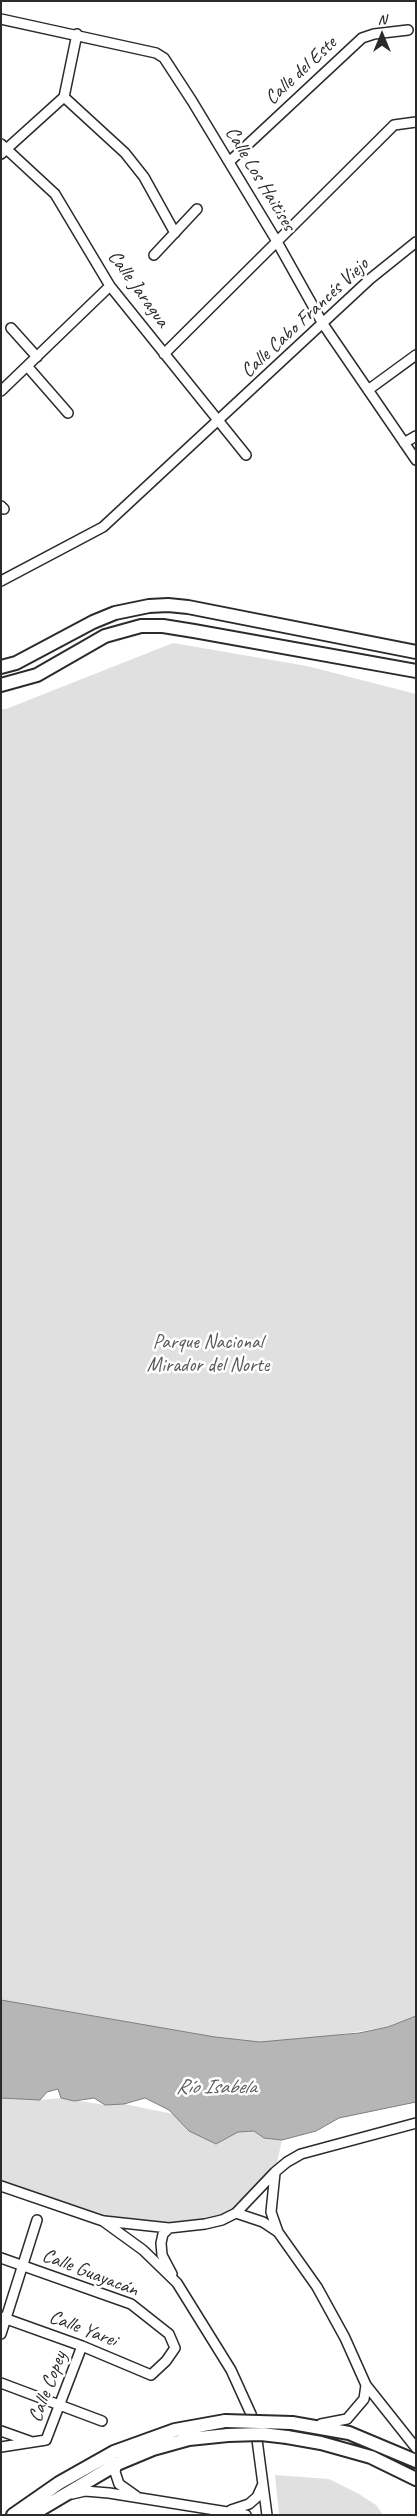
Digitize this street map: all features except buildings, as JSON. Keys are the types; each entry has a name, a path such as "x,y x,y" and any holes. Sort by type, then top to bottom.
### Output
{"street":[{"name":"Calle Los Haitises","path":"1,19 77,34 156,53 164,58 276,240 323,324 416,460"},
{"name":"Calle del Este","path":"229,162 362,38 374,34 408,30"},
{"path":"3,149 64,97 77,34"},
{"path":"64,97 125,153 144,177 175,233"},
{"path":"164,354 276,240 394,125 416,122"},
{"name":"Calle Jaragua","path":"3,149 55,194 110,286 246,455"},
{"path":"154,255 197,209"},
{"name":"Calle Cabo Francés Viejo","path":"1,581 103,527 219,422 370,279 416,242"},
{"path":"1,391 110,286"},
{"path":"10,328 38,357"},
{"path":"368,390 416,355"},
{"path":"27,366 68,413"},
{"path":"404,443 416,436"},
{"path":"1,668 16,663 55,641 115,613 149,606 168,605 188,607 416,652"},
{"path":"1,685 37,675 105,636 141,626 163,626 416,671"},
{"path":"55,641 68,658"},
{"path":"1,2186 103,2221 169,2228 205,2224 236,2213 275,2172 300,2154 416,2123"},
{"path":"275,2172 271,2212 278,2232 317,2287 345,2338 366,2385 416,2448"},
{"path":"236,2213 263,2222 278,2232"},
{"path":"1,2334 4,2318 37,2220"},
{"path":"103,2221 143,2250 177,2283"},
{"path":"169,2228 163,2234 160,2243 162,2255 177,2283 231,2370 251,2414 256,2432 267,2515"},
{"name":"Calle Guayacán","path":"1,2258 131,2304 169,2334 174,2348 166,2361 150,2375"},
{"name":"Calle Yarei","path":"4,2318 82,2346 150,2375"},
{"name":"Calle Copey","path":"35,2443 46,2440 82,2346"},
{"path":"1,2383 102,2420"},
{"path":"13,2515 59,2483 114,2452 175,2430 226,2422 333,2424 348,2419 364,2399 366,2385"},
{"path":"298,2424 349,2433 416,2461"},
{"path":"1,2431 35,2443"},
{"path":"31,2515 117,2464 153,2449 189,2439 228,2434 261,2434 321,2443 371,2457 416,2479"},
{"path":"1,2447 35,2443"},
{"path":"117,2464 114,2472 119,2484 138,2497"},
{"path":"227,2510 248,2504 257,2497 262,2486"},
{"path":"57,2498 94,2491 227,2510 246,2515"}],"green space":[{"name":"Parque Nacional Mirador del Norte","path":"173,643 307,666 416,694 416,2016 388,2027 323,2037 260,2042 215,2037 1,2000 1,709 6,709"},
{"path":"1,2098 40,2100 61,2098 105,2105 124,2104 173,2114 190,2131 216,2144 237,2132 254,2131 282,2140 275,2172 236,2213 169,2228 103,2221 1,2186"},
{"path":"275,2475 329,2479 376,2505 383,2515 279,2515"}],"water":[{"name":"Río Isabela","path":"1,2000 215,2037 260,2042 359,2033 388,2027 416,2016 416,2102 339,2118 316,2131 282,2140 264,2138 254,2131 238,2132 216,2144 189,2131 169,2110 145,2098 124,2104 105,2105 94,2098 74,2101 61,2098 58,2089 47,2092 40,2100 1,2098"}]}
